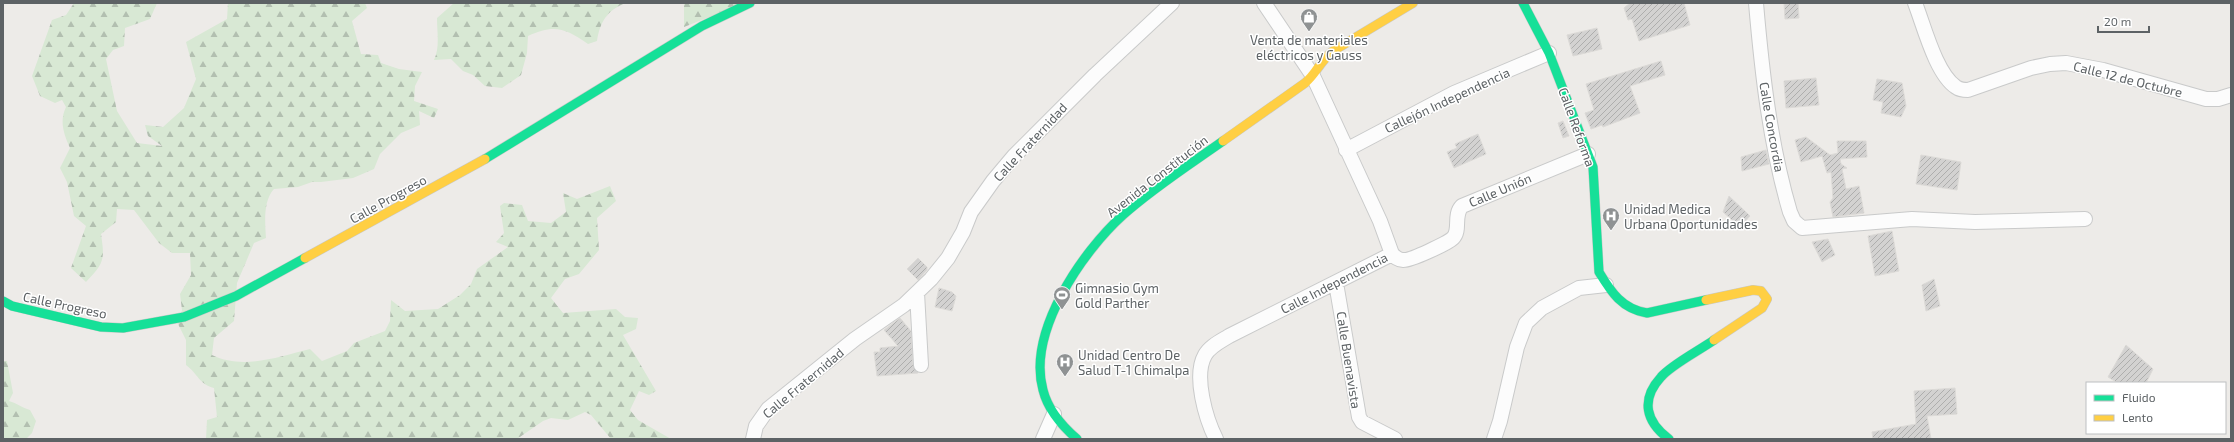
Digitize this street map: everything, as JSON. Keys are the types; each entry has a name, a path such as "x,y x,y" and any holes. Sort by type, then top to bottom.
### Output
{"street":[{"name":"Calle Progreso","path":"3,301 12,306 101,327 123,328 184,317 236,296 501,150 702,26 750,3"},
{"name":"Calle Fraternidad","path":"753,439 756,426 768,409 855,339 904,305 917,293 948,258 963,232 971,212 993,181 1014,156 1090,80 1172,3"},
{"name":"Calle Independencia","path":"1216,439 1204,401 1200,376 1205,354 1213,346 1229,336 1392,254 1380,221 1313,76 1264,3"},
{"name":"Avenida Constitución","path":"1077,439 1054,414 1041,382 1042,352 1057,305 1088,254 1123,215 1177,174 1291,94 1313,76 1321,60 1375,25 1413,3"},
{"name":"Calle Reforma","path":"1523,3 1574,102 1594,180 1597,256 1599,272 1606,285 1628,309 1635,312 1664,310 1753,290 1761,291 1767,299 1766,304 1762,308 1661,376 1653,386 1648,396 1648,410 1652,422 1659,432 1670,439"},
{"name":"Calle Concordia","path":"1756,3 1760,56 1773,144 1790,212 1798,225 1802,228 1819,228 1870,221 1912,219 1975,222 2085,219"},
{"name":"Calle 12 de Octubre","path":"1916,3 1938,63 1948,80 1958,89 1968,90 2031,68 2050,64 2066,63 2103,70 2206,99 2218,99 2231,95"},
{"name":"Callejón Independencia","path":"1346,150 1454,94 1549,53"},
{"name":"Calle Unión","path":"1392,254 1398,258 1409,260 1449,240 1456,234 1457,213 1462,206 1588,154"},
{"name":"Calle Buenavista","path":"1336,283 1358,417 1362,422 1395,439"},
{"path":"1494,439 1500,421 1517,347 1526,322 1542,308 1579,288 1606,285"},
{"path":"917,293 920,365"},
{"path":"1044,439 1054,414"}],"green space":[{"path":"74,3 157,3 150,19 125,28 124,46 113,50 106,59 117,111 137,143 162,146 148,136 145,125 163,127 184,108 196,79 186,42 227,19 228,3 365,3 367,8 352,21 361,54 378,55 381,63 399,69 422,72 415,86 414,101 438,109 434,118 419,111 420,125 401,133 380,154 374,169 353,178 312,182 298,187 274,189 270,194 266,206 266,238 254,243 237,283 234,321 214,338 212,355 236,362 248,362 261,361 310,349 322,361 347,351 354,343 385,331 390,321 391,300 405,311 438,309 460,295 471,284 477,269 508,247 496,242 504,233 500,206 504,203 522,205 528,221 551,223 566,212 563,193 577,199 610,186 616,201 597,218 599,250 579,274 565,279 551,298 563,313 616,309 625,317 638,318 636,329 623,335 656,391 649,395 639,391 630,410 638,420 671,439 611,439 591,415 585,412 568,420 551,418 543,421 517,439 206,439 207,420 217,417 214,388 205,384 186,365 186,340 178,324 182,310 180,294 191,275 190,253 172,253 159,243 134,210 117,209 116,222 101,234 103,256 100,265 86,282 71,268 86,226 74,216 67,182 60,168 70,148 63,128 63,117 66,107 62,100 55,103 40,96 32,76 52,20 66,15"},
{"path":"454,3 626,3 614,9 602,22 597,41 588,44 566,31 552,29 537,32 528,36 527,53 521,75 502,88 485,86 473,75 463,71 451,59 434,60 438,45 437,18"},
{"path":"684,3 745,3 684,27"},
{"path":"3,361 7,361 13,393 9,401 30,410 36,421 32,433 26,439 3,439"}],"building":[{"path":"1630,3 1684,3 1690,25 1639,41 1632,19 1628,20 1624,8"},
{"path":"1784,3 1798,3 1799,18 1785,19"},
{"path":"1597,28 1602,49 1573,56 1567,35"},
{"path":"1661,61 1665,75 1630,86 1640,113 1603,127 1602,125 1591,129 1585,113 1594,110 1586,84"},
{"path":"1816,78 1819,105 1786,108 1784,81"},
{"path":"1877,79 1902,83 1906,106 1901,117 1881,113 1883,102 1873,100"},
{"path":"1563,121 1569,136 1563,138 1558,123"},
{"path":"1478,134 1486,154 1454,168 1447,152 1457,148 1455,144"},
{"path":"1806,137 1830,155 1838,153 1837,141 1866,141 1867,157 1840,159 1841,164 1847,168 1842,169 1846,189 1859,186 1864,213 1833,217 1830,202 1833,198 1831,172 1827,173 1822,156 1801,162 1795,140"},
{"path":"1766,150 1769,164 1742,171 1741,157"},
{"path":"1921,155 1961,162 1957,190 1916,184"},
{"path":"1729,196 1750,216 1740,227 1723,212"},
{"path":"1892,231 1899,271 1875,276 1868,236"},
{"path":"1828,239 1835,255 1822,262 1812,242"},
{"path":"918,258 927,267 927,270 918,280 907,269"},
{"path":"1934,279 1940,306 1926,311 1922,285"},
{"path":"939,288 952,292 956,296 952,311 935,307"},
{"path":"900,318 911,331 913,365 918,373 877,376 874,352 880,352 880,348 898,346 884,330"},
{"path":"2126,345 2153,369 2146,382 2116,382 2108,377"},
{"path":"1955,388 1957,414 1927,416 1931,439 1873,439 1872,432 1916,424 1914,391"}],"traffic: fast":[{"path":"485,159 702,26 750,3"},
{"path":"1523,3 1549,53 1593,167 1599,272 1603,279 1613,293 1624,304 1638,311 1647,313 1706,300"},
{"path":"1077,439 1066,429 1052,411 1043,390 1040,367 1043,343 1050,319 1075,271 1107,231 1123,215 1159,186 1223,141"},
{"path":"3,301 12,306 101,327 123,328 184,317 236,296 305,258"},
{"path":"1669,439 1661,432 1651,418 1648,410 1650,394 1654,386 1666,372 1714,340"}],"traffic: slow":[{"path":"1223,141 1305,83 1324,59 1333,51 1413,3"},
{"path":"305,258 485,159"},
{"path":"1706,300 1753,290 1761,291 1767,299 1762,308 1714,340"}],"place":[{"name":"Venta de materiales eléctricos y Gauss","path":"1309,32"},
{"name":"Unidad Medica Urbana Oportunidades","path":"1611,231"},
{"name":"Gimnasio Gym Gold Parther","path":"1062,310"},
{"name":"Unidad Centro De Salud T-1 Chimalpa","path":"1065,377"}]}
